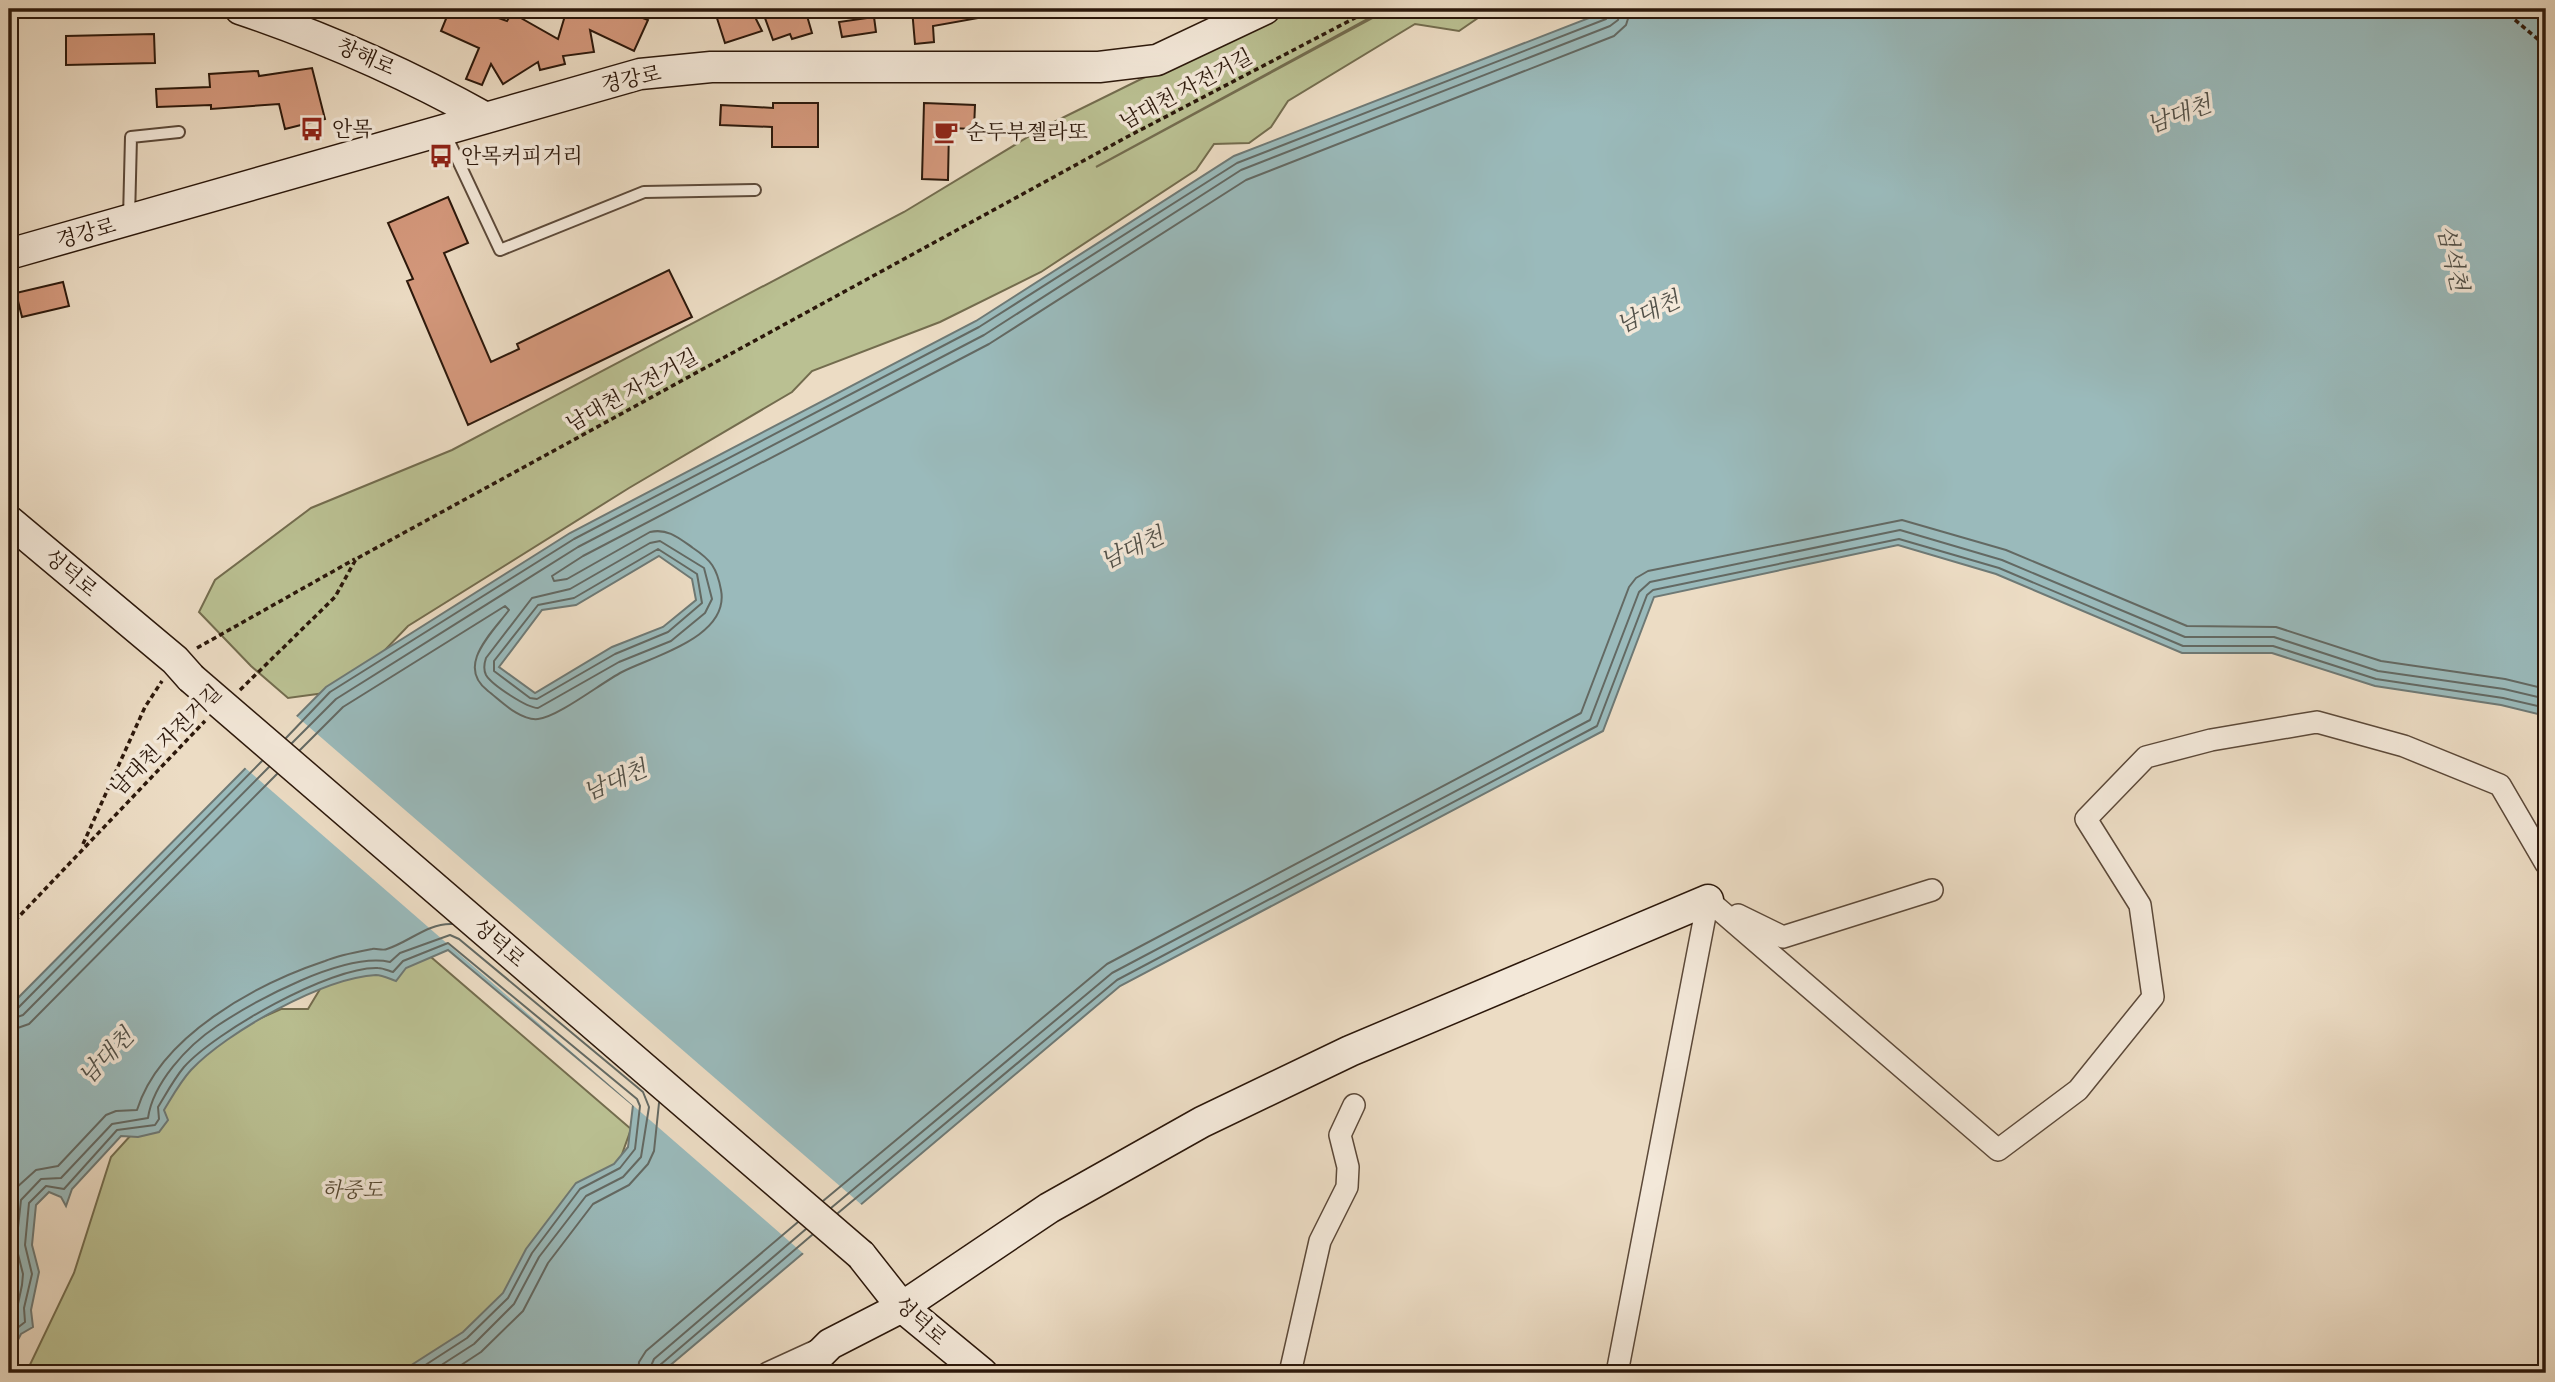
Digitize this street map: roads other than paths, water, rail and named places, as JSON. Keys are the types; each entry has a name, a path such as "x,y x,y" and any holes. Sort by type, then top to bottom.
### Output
{"street":[{"name":"창해로","path":"240,9 320,38 412,78 486,118"},
{"name":"경강로","path":"9,254 640,74 710,67 1099,67 1157,60 1265,9"},
{"name":"성덕로","path":"9,521 175,660 191,678 861,1255 902,1307 982,1373"},
{"path":"1708,900 1998,1150 2078,1090 2153,997 2140,905 2085,819 2146,757 2211,740 2317,722 2404,746 2500,785 2546,864"},
{"path":"768,1373 902,1307 1049,1208 1202,1122 1350,1051 1708,900 1783,937 1933,890"},
{"path":"1617,1373 1708,900"},
{"path":"1290,1373 1320,1241 1347,1187 1348,1167 1340,1135 1354,1105"},
{"path":"801,1373 830,1344"}],"lane":[{"path":"444,130 500,250 644,192 755,190"},
{"path":"128,220 131,137 180,132"}],"water":[{"path":"1612,9 2546,9 2546,716 2501,705 2375,686 2272,653 2182,653 1996,574 1898,545 1654,597 1603,731 1120,986 661,1373 399,1373 463,1332 503,1293 526,1249 576,1183 614,1164 628,1147 633,1105 448,950 406,968 396,981 376,975 354,978 304,996 251,1024 207,1055 191,1070 164,1110 168,1120 159,1132 138,1137 121,1136 72,1189 66,1206 61,1197 49,1192 36,1205 32,1245 39,1272 31,1310 33,1327 21,1334 9,1357 9,1007 326,687 570,533 976,321 1234,156","holes":["659,556 692,579 696,600 663,627 612,647 535,693 499,667 542,610 576,605"]}],"place":[{"name":"안목","path":"312,129"},
{"name":"순두부젤라또","path":"946,132"},
{"name":"안목커피거리","path":"441,156"}],"water label":[{"name":"남대천","path":"2179,114"},
{"name":"섬석천","path":"2453,258"},
{"name":"남대천","path":"1648,312"},
{"name":"남대천","path":"1132,548"},
{"name":"남대천","path":"615,780"},
{"name":"남대천","path":"106,1056"}],"park label":[{"name":"하중도","path":"352,1190"}]}
